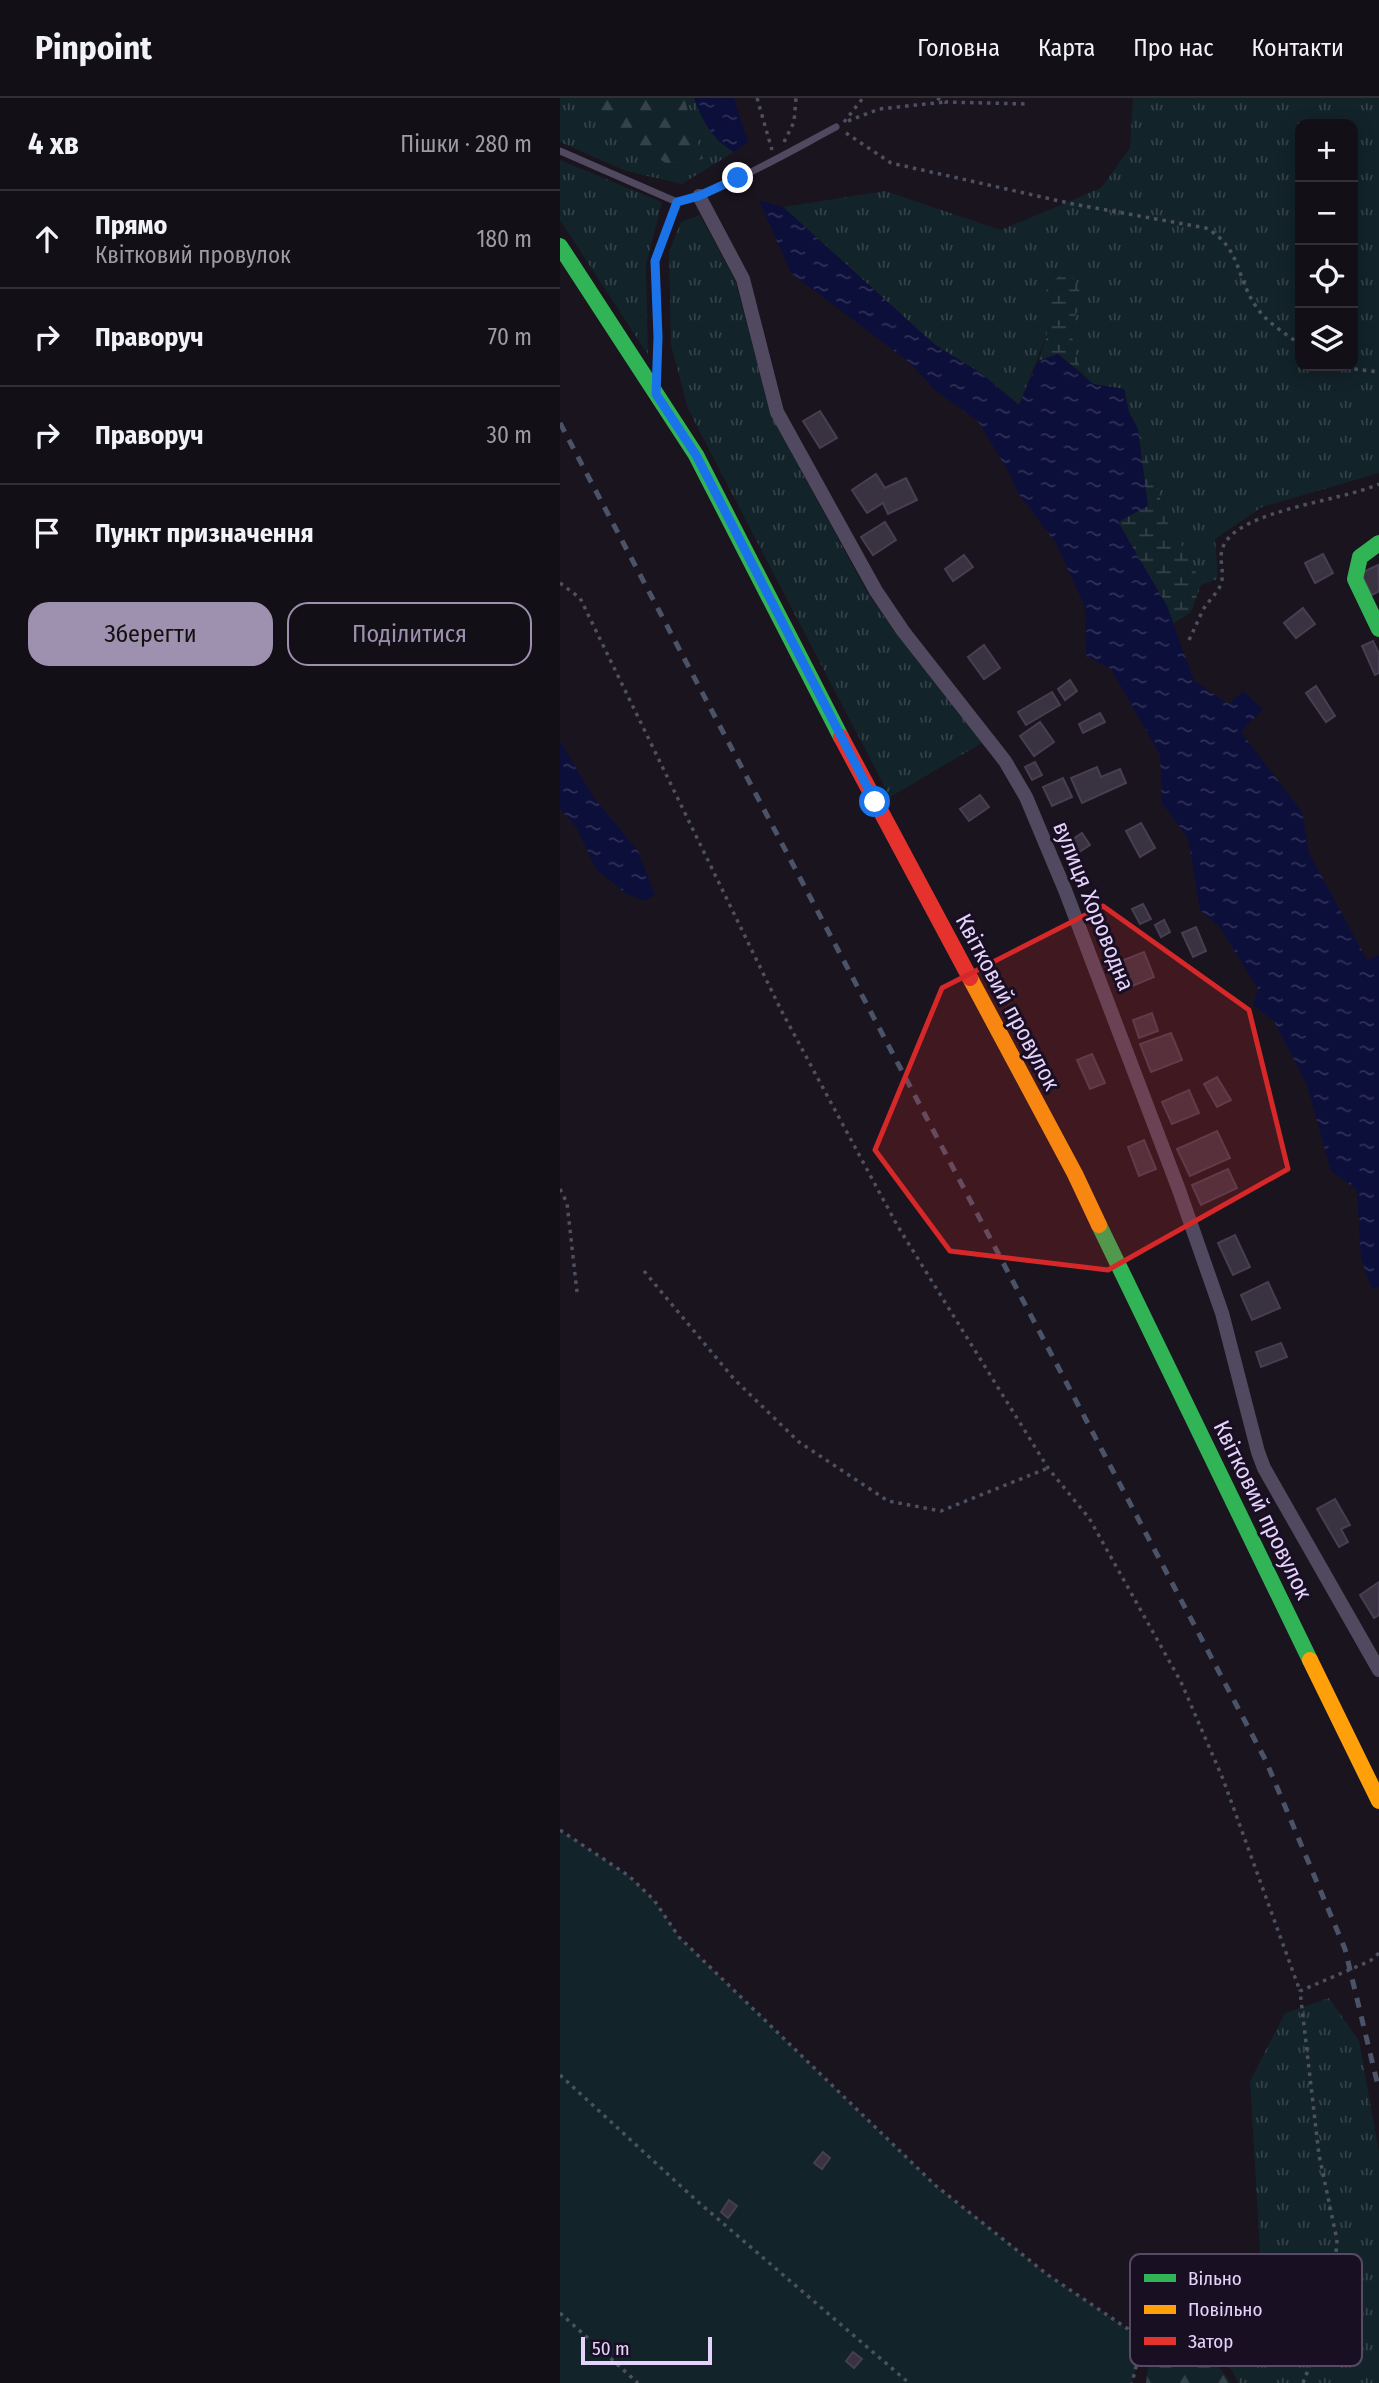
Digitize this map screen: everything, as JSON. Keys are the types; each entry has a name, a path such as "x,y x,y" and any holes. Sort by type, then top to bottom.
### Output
{"street":[{"name":"вулиця Хороводна","path":"699,196 743,279 777,412 876,592 903,631 1005,761 1026,797 1066,890 1179,1190 1222,1313 1258,1452 1379,1670"},
{"name":"Квітковий провулок","path":"560,246 696,455 860,775 1075,1174 1379,1801"},
{"path":"1379,543 1360,557 1355,579 1379,629"}],"lane":[{"path":"560,151 677,202 699,196 836,127"},
{"path":"656,394 658,337 655,261 677,202"}],"path":[{"path":"757,98 774,159"},
{"path":"774,159 794,122 796,98"},
{"path":"846,121 863,98"},
{"path":"937,98 945,102"},
{"path":"1027,104 945,102 879,109 836,127 891,163 1073,204 1206,228 1222,237 1233,254 1254,304 1267,320 1295,340"},
{"path":"1358,369 1379,372"},
{"path":"1189,640 1203,609 1219,588 1224,575 1222,548 1233,532 1269,514 1331,500 1379,484"},
{"path":"560,583 580,598 780,1010 897,1225 1048,1468 1088,1518 1181,1682 1223,1779 1300,1991 1320,2155 1337,2240 1336,2254"},
{"path":"560,1189 567,1203 577,1292"},
{"path":"644,1271 734,1379 799,1442 888,1501 942,1511 1048,1468"},
{"path":"560,1830 629,1876 654,1900 679,1937 935,2185 1048,2275 1130,2333"},
{"path":"1300,1991 1370,1961 1379,1953"},
{"path":"560,2076 697,2201 909,2383"},
{"path":"560,2313 638,2383"},
{"path":"1303,2383 1309,2366"}],"highlighted area":[{"path":"1103,906 1249,1010 1288,1169 1108,1270 950,1251 875,1150 942,988"}],"green space":[{"path":"560,98 694,98 709,129 734,152 682,184 626,171 560,142"},
{"path":"573,98 684,98 703,159 667,164"},
{"path":"1133,98 1379,98 1379,473 1262,507 1215,539 1218,579 1201,585 1189,555 1171,532 1138,429 1129,412 1124,389 1093,384 1082,373 1071,337 1074,315 1044,299 1053,319 1019,405 982,374 934,344 783,207 885,191 1001,230 1101,188 1130,148"},
{"path":"560,160 662,202 646,265 648,355 560,220"},
{"path":"700,215 735,280 771,415 867,592 894,631 982,743 890,797 688,409 671,345 669,252 681,222"},
{"path":"1060,276 1075,279 1083,301 1072,328 1082,373 1058,354 1038,361 1053,319 1044,299 1048,284"},
{"path":"1138,429 1171,532 1189,555 1201,585 1191,612 1173,624 1167,606 1118,522 1147,506"},
{"path":"560,1830 629,1876 654,1900 679,1937 935,2185 1048,2275 1128,2329 1130,2366 1136,2366 1132,2383 560,2383"},
{"path":"1329,1998 1359,2041 1379,2152 1379,2383 1238,2383 1232,2370 1227,2366 1362,2366 1362,2254 1259,2254 1250,2081 1285,2013"},
{"path":"1148,2366 1217,2366 1231,2383 1146,2383"}],"water":[{"path":"694,98 734,98 748,142 734,152 726,147 709,129"},
{"path":"759,200 783,207 934,344 982,374 1019,405 1038,361 1058,354 1093,384 1124,389 1129,412 1138,429 1148,506 1118,522 1167,606 1194,681 1229,704 1243,691 1263,709 1241,732 1302,812 1309,853 1367,960 1379,955 1379,1287 1372,1289 1361,1259 1357,1190 1331,1171 1307,1085 1274,1021 1253,1005 1258,989 1219,926 1200,910 1188,838 1162,803 1160,755 1111,669 1086,656 1085,607 1056,543 1018,493 978,421 936,391 909,362 791,273"},
{"path":"560,741 594,798 638,851 655,895 644,901 625,893 596,869 576,827 560,809"}],"building":[{"path":"820,411 837,438 820,448 803,421"},
{"path":"876,474 885,488 906,478 917,500 888,514 883,503 867,513 852,490"},
{"path":"885,522 896,540 873,555 861,537"},
{"path":"1323,554 1333,573 1315,583 1305,563"},
{"path":"964,555 973,567 953,581 945,569"},
{"path":"1378,565 1379,591 1372,595 1361,573"},
{"path":"1303,608 1315,624 1296,638 1284,623"},
{"path":"1373,641 1379,654 1379,673 1375,675 1362,646"},
{"path":"984,645 1000,668 984,679 968,657"},
{"path":"1070,680 1077,691 1065,700 1058,689"},
{"path":"1316,686 1335,716 1326,722 1306,693"},
{"path":"1052,692 1060,705 1026,725 1018,712"},
{"path":"1100,713 1105,722 1083,733 1079,724"},
{"path":"1040,722 1054,742 1034,756 1020,736"},
{"path":"1035,762 1042,775 1032,780 1025,767"},
{"path":"1097,767 1101,777 1120,769 1126,783 1082,803 1071,778"},
{"path":"1063,778 1072,797 1052,806 1043,787"},
{"path":"980,795 989,807 969,821 960,809"},
{"path":"1141,823 1155,848 1140,857 1126,831"},
{"path":"1082,833 1090,845 1073,856 1066,844"},
{"path":"1143,904 1151,919 1140,924 1132,909"},
{"path":"1164,920 1170,932 1161,937 1155,925"},
{"path":"1196,927 1206,951 1193,957 1182,933"},
{"path":"1144,952 1154,977 1118,992 1108,966"},
{"path":"1152,1013 1158,1031 1139,1038 1133,1020"},
{"path":"1171,1033 1182,1060 1151,1072 1140,1044"},
{"path":"1092,1054 1105,1083 1090,1089 1077,1060"},
{"path":"1217,1077 1231,1100 1217,1107 1204,1084"},
{"path":"1189,1090 1199,1113 1172,1124 1162,1102"},
{"path":"1217,1131 1230,1158 1190,1176 1177,1149"},
{"path":"1144,1140 1156,1169 1139,1176 1128,1147"},
{"path":"1228,1169 1237,1188 1201,1205 1192,1185"},
{"path":"1235,1235 1250,1267 1233,1275 1218,1243"},
{"path":"1268,1282 1280,1308 1252,1320 1241,1295"},
{"path":"1281,1343 1287,1357 1261,1367 1256,1352"},
{"path":"1335,1499 1350,1525 1341,1529 1348,1542 1339,1547 1317,1509"},
{"path":"1379,1582 1379,1615 1374,1618 1360,1595"},
{"path":"823,2152 830,2158 822,2169 814,2163"},
{"path":"729,2200 737,2206 728,2218 721,2212"},
{"path":"853,2352 862,2359 854,2368 846,2361"}],"railway":[{"path":"560,423 1266,1761 1345,1949 1379,2090"}],"traffic: fast":[{"path":"560,246 696,455 841,737"},
{"path":"1379,543 1360,557 1355,579 1379,629"},
{"path":"1099,1225 1310,1660"}],"traffic: slow":[{"path":"970,978 1075,1174 1099,1225"},
{"path":"1310,1660 1379,1801"}],"traffic: jam":[{"path":"841,737 970,978"}],"route":[{"path":"738,178 699,196 677,202 655,261 658,337 656,394 696,455 875,802"}]}
